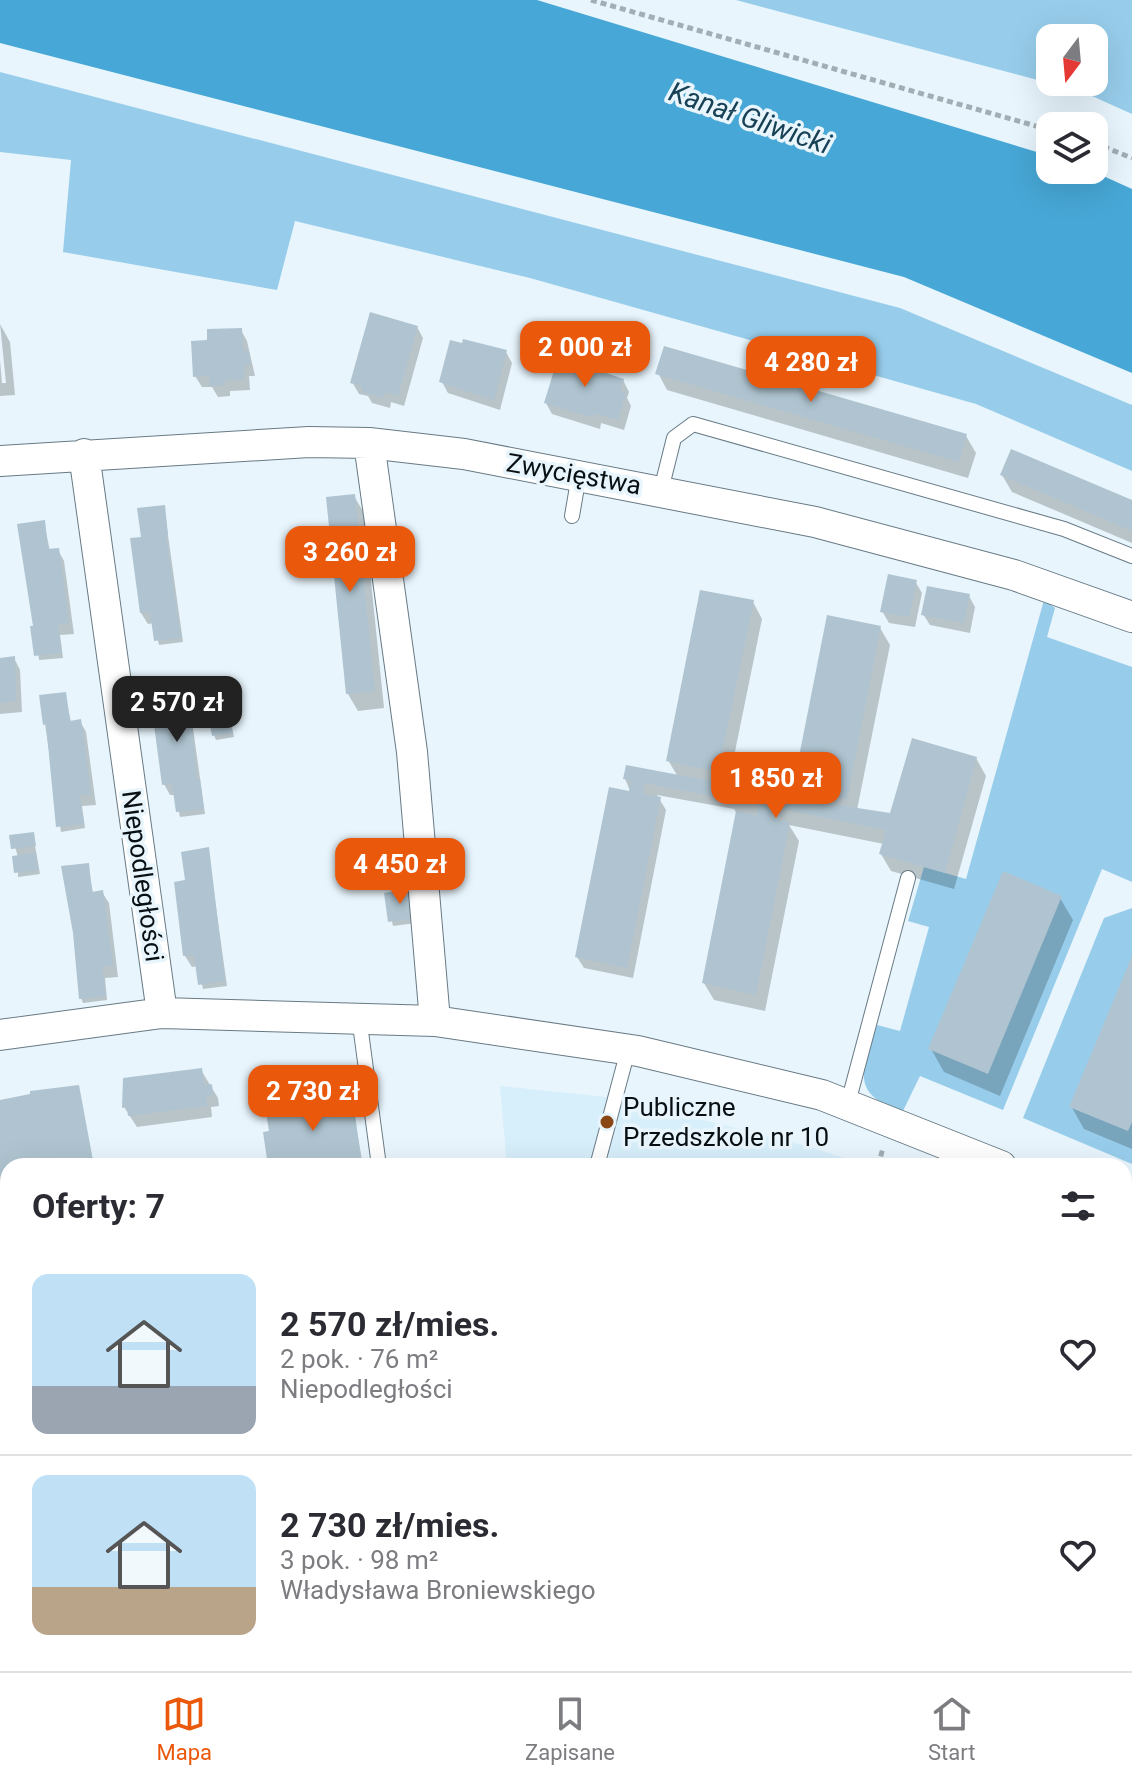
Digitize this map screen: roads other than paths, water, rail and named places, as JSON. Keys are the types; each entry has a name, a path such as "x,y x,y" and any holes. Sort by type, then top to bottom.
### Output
{"street":[{"name":"Zwycięstwa","path":"0,461 309,442 369,443 464,454 815,522 999,571 1132,617"},
{"path":"369,443 412,752 435,1021"},
{"name":"Niepodległości","path":"84,454 162,1013"},
{"path":"0,1035 162,1013 359,1016 435,1021 628,1050 848,1103 982,1158"}],"lane":[{"path":"661,490 674,438 693,424 1064,529 1132,556"},
{"path":"572,516 579,474"},
{"path":"848,1103 908,878"},
{"path":"359,1016 378,1158"},
{"path":"599,1158 628,1050"}],"water":[{"name":"Kanał Gliwicki","path":"0,0 537,0 1036,152 1036,184 1108,184 1108,178 1132,189 1132,373 904,277 0,43"}],"place":[{"name":"Publiczne Przedszkole nr 10","path":"607,1122"}]}
